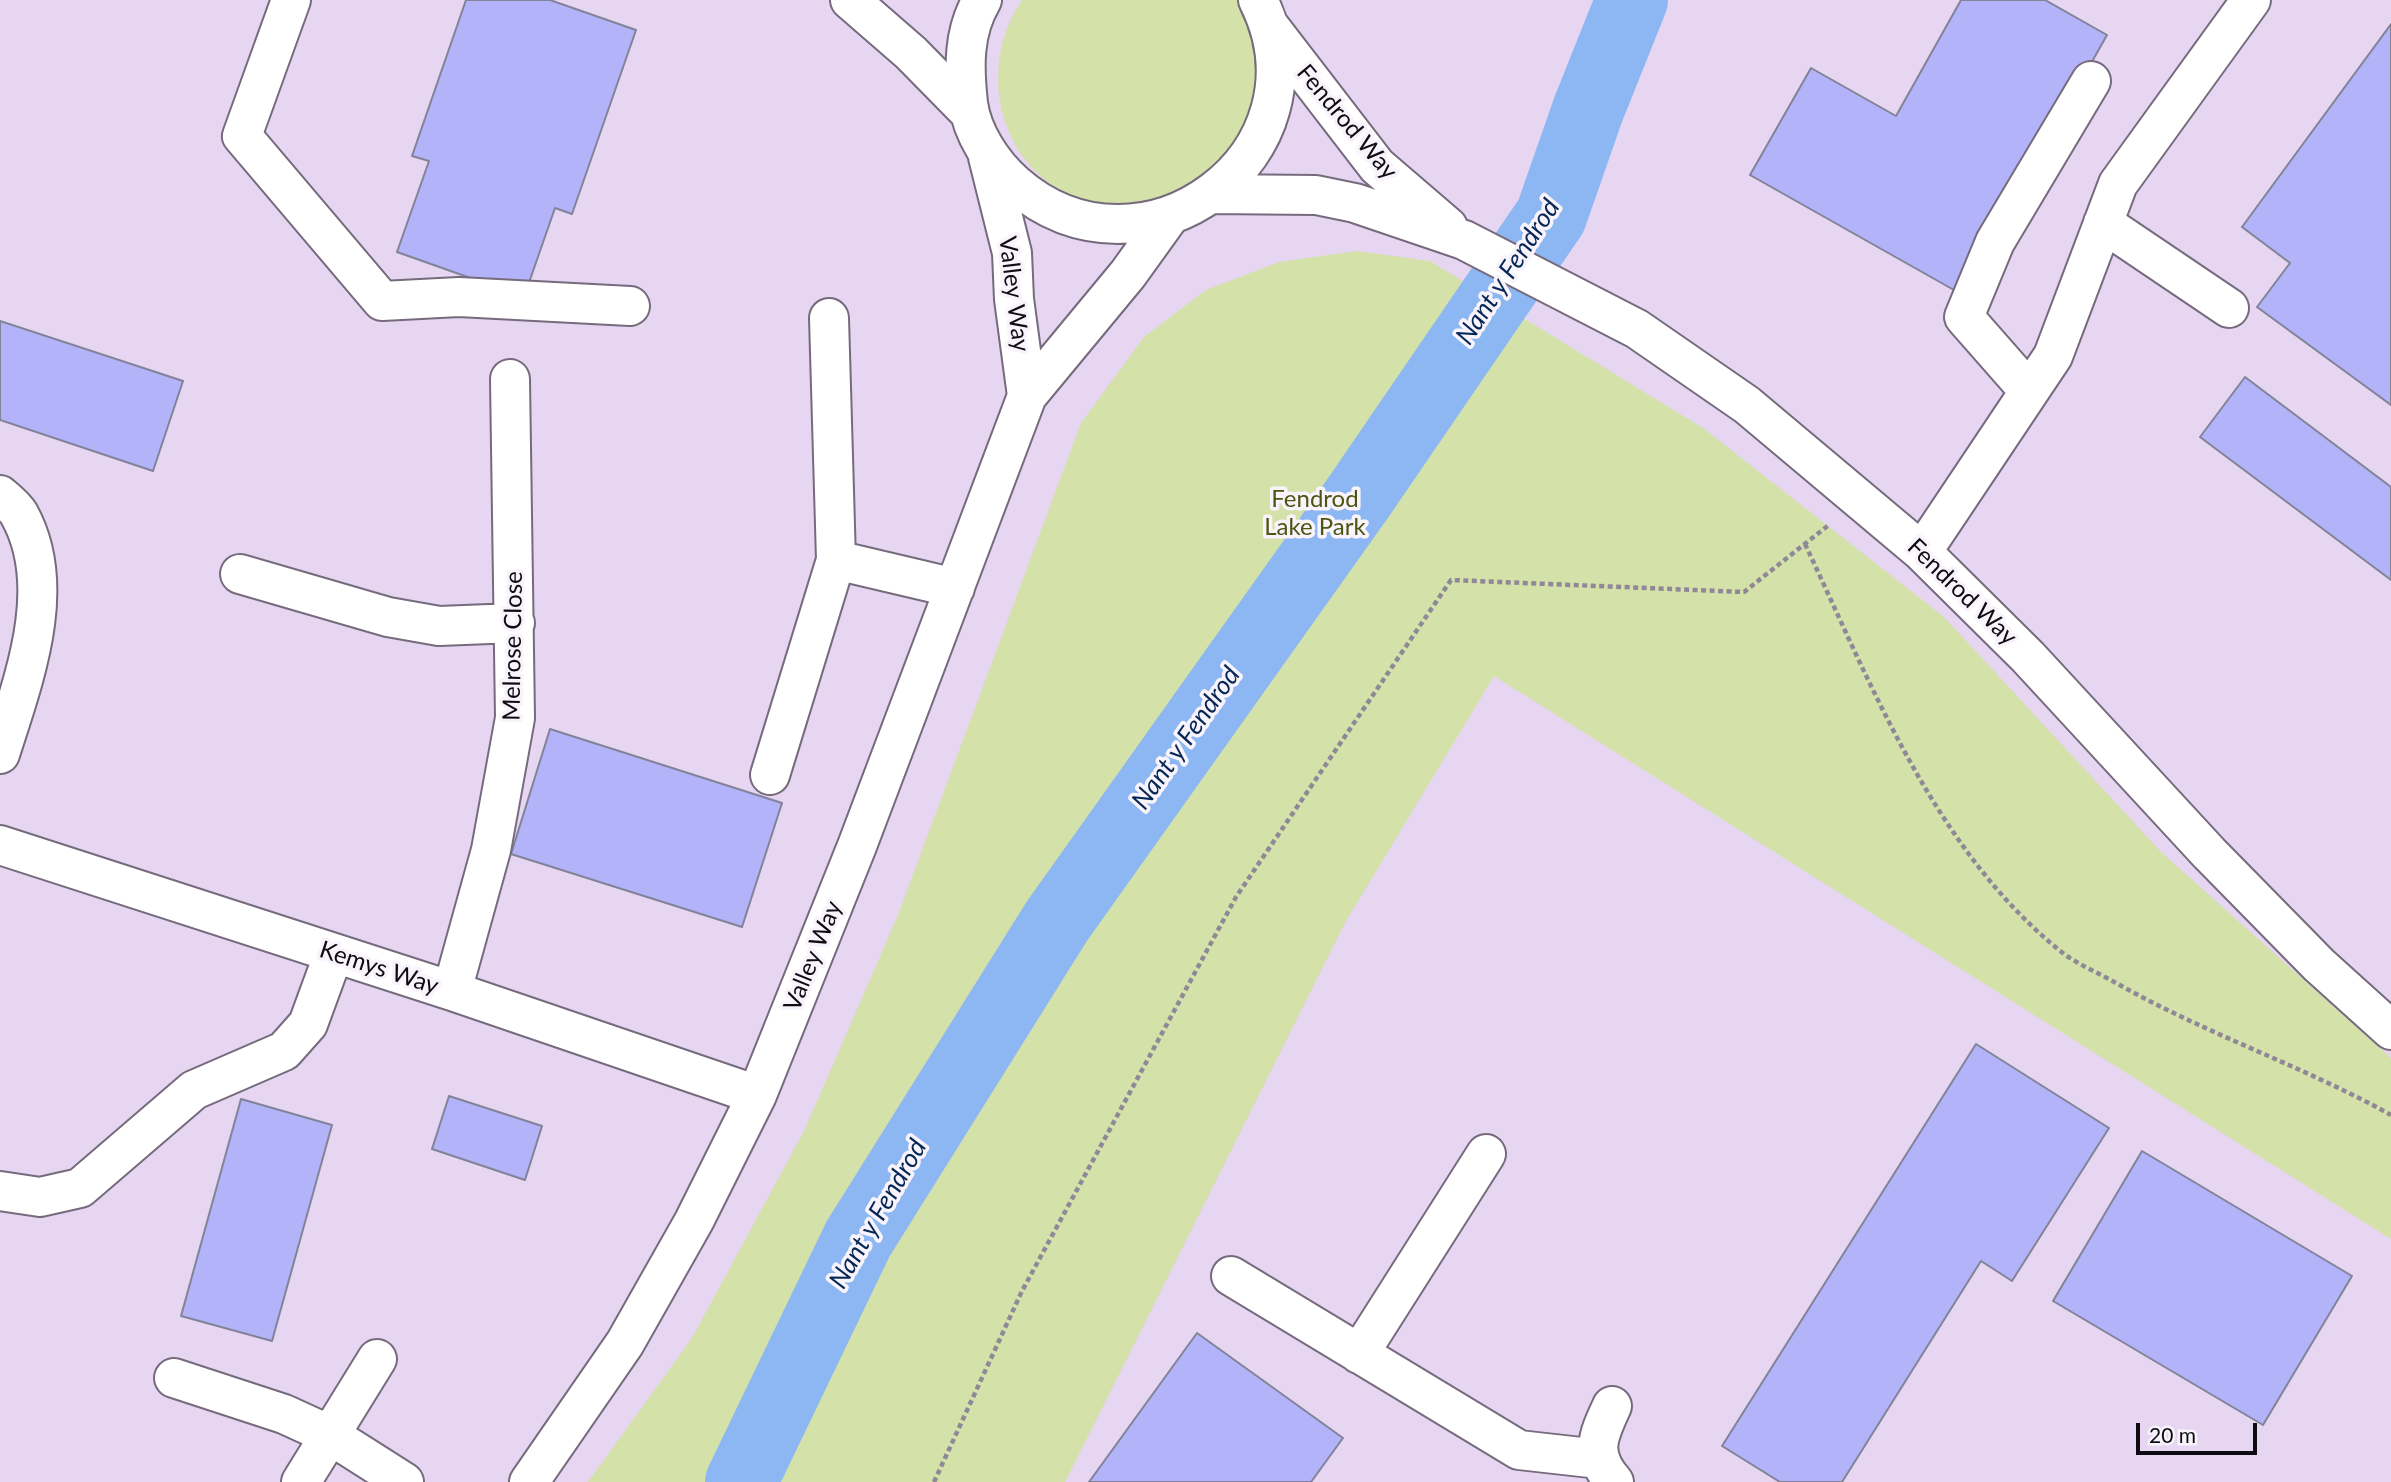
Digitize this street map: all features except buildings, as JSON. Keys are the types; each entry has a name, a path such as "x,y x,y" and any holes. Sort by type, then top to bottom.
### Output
{"street":[{"path":"291,0 242,136 382,301 459,297 630,306"},
{"path":"850,0 890,33 970,112"},
{"path":"982,0 974,14 964,62 970,112 987,151 1005,175 1027,195 1053,210 1081,220 1111,225 1141,224 1170,217 1212,194 1240,169 1260,136 1272,101 1275,62 1263,12"},
{"path":"1922,552 2053,356 2118,184 2251,0"},
{"name":"Fendrod Way","path":"1263,12 1377,166 1464,240"},
{"path":"2029,391 1964,317 1995,242 2091,81"},
{"name":"Valley Way","path":"987,151 1012,253 1014,299 1027,396"},
{"name":"Fendrod Way","path":"1212,194 1316,195 1355,203 1464,240 1637,329 1747,405 1922,552 2028,657 2209,853 2319,965 2391,1030"},
{"name":"Valley Way","path":"529,1482 625,1343 694,1221 757,1095 1027,396 1128,274 1170,217"},
{"path":"2103,223 2229,308"},
{"path":"770,775 836,560 829,318"},
{"name":"Melrose Close","path":"452,991 491,850 515,718 510,379"},
{"path":"0,495 18,512 32,550 37,595 34,632 0,754"},
{"path":"836,560 955,588"},
{"path":"240,574 388,617 439,626 515,623"},
{"name":"Kemys Way","path":"0,845 452,991 757,1095"},
{"path":"0,1191 40,1196 79,1188 194,1090 284,1051 308,1024 334,953"},
{"path":"1359,1354 1486,1154"},
{"path":"1231,1276 1519,1450 1607,1471"},
{"path":"301,1482 377,1359"},
{"path":"174,1378 284,1414 330,1435 404,1482"},
{"path":"1607,1471 1597,1438 1612,1406"}],"path":[{"path":"934,1482 1022,1291 1236,897 1451,580 1744,592 1862,500"},
{"path":"1805,544 1876,695 1937,807 1983,875 2060,951 2169,1013 2356,1096 2391,1115"}],"shaded area":[{"path":"0,0 2391,0 2391,1482 0,1482"}],"green space":[{"path":"1022,0 1244,0 1267,50 1259,131 1165,210 1099,205 1071,197 1035,171 1019,150 1007,127 1000,102 998,75 1001,49 1009,24"},
{"name":"Fendrod Lake Park","path":"1357,251 1430,261 1703,428 1944,617 2161,852 2391,1058 2391,1239 1494,676 1346,921 1065,1482 588,1482 692,1338 805,1129 898,915 1081,423 1144,337 1206,290 1279,262"}],"waterway":[{"name":"Nant y Fendrod","path":"741,1482 858,1239 1057,921 1358,498 1551,216 1588,110 1632,0"}]}
